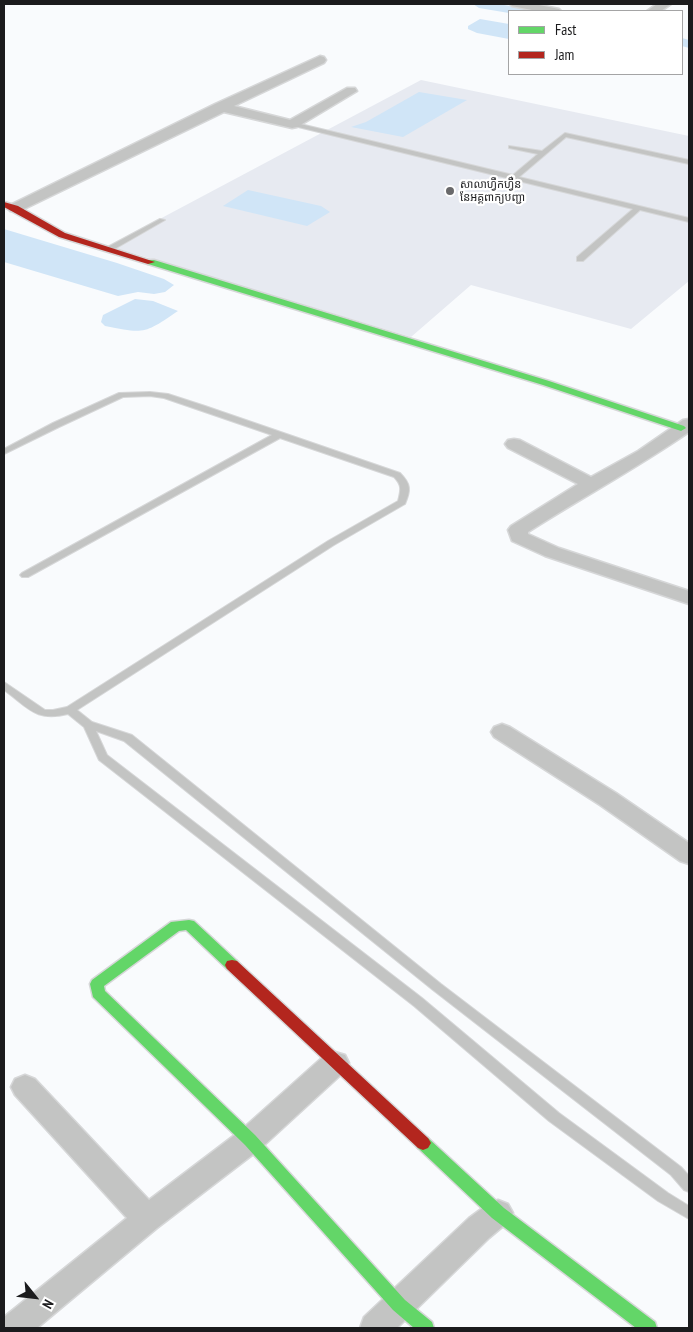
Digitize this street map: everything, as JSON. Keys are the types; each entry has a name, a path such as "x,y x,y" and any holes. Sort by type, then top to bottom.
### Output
{"street":[{"path":"516,4 549,10"},
{"path":"10,206 320,60"},
{"path":"220,107 292,124 350,91"},
{"path":"10,206 62,235 685,426"},
{"path":"685,426 644,455 591,484 518,530 519,537 552,552 689,598"},
{"path":"514,444 591,484"},
{"path":"502,732 608,799 689,855"},
{"path":"426,1328 399,1305 250,1140 98,993 97,984 176,926 189,926 498,1213 649,1328"},
{"path":"14,1328 147,1219 250,1140 335,1063"},
{"path":"25,1088 147,1219"},
{"path":"375,1328 498,1213"}],"lane":[{"path":"292,124 689,220"},
{"path":"514,178 564,135 689,162"},
{"path":"511,147 542,153"},
{"path":"580,259 639,207"},
{"path":"108,249 162,220"},
{"path":"4,452 122,395 165,396 398,475 404,482 405,490 402,502 330,543 70,710 54,714 42,713 4,685"},
{"path":"25,575 280,434"},
{"path":"70,710 88,724 128,738 445,993 676,1171 689,1186"},
{"path":"88,724 103,757 418,1002 554,1117 663,1197 689,1213"}],"shaded area":[{"name":"សាលាហ្វឹកហ្វឺន នែអគ្គពាក្យបញ្ជា","path":"421,80 689,136 689,281 631,329 471,285 411,337 109,246"}],"water":[{"path":"480,19 508,24 508,39 477,33 468,29 468,26"},
{"path":"419,92 467,100 403,137 351,127 366,122"},
{"path":"248,190 321,206 330,212 307,226 223,206"},
{"path":"4,229 117,263 164,279 174,285 165,292 154,294 138,292 118,296 4,262"},
{"path":"135,299 153,301 178,311 151,328 137,331 105,326 101,322 103,315"}],"waterway":[{"path":"479,4 513,10"},
{"path":"683,42 689,44"}],"traffic: fast":[{"path":"151,262 546,383 681,428"},
{"path":"232,965 189,925 176,926 97,984 98,993 250,1140 399,1305 426,1328"},
{"path":"423,1143 498,1213 649,1328"}],"traffic: jam":[{"path":"4,204 15,208 62,235 151,262"},
{"path":"232,965 423,1143"}],"place":[{"name":"សាលាហ្វឹកហ្វឺន នែអគ្គពាក្យបញ្ជា","path":"450,191"}]}
